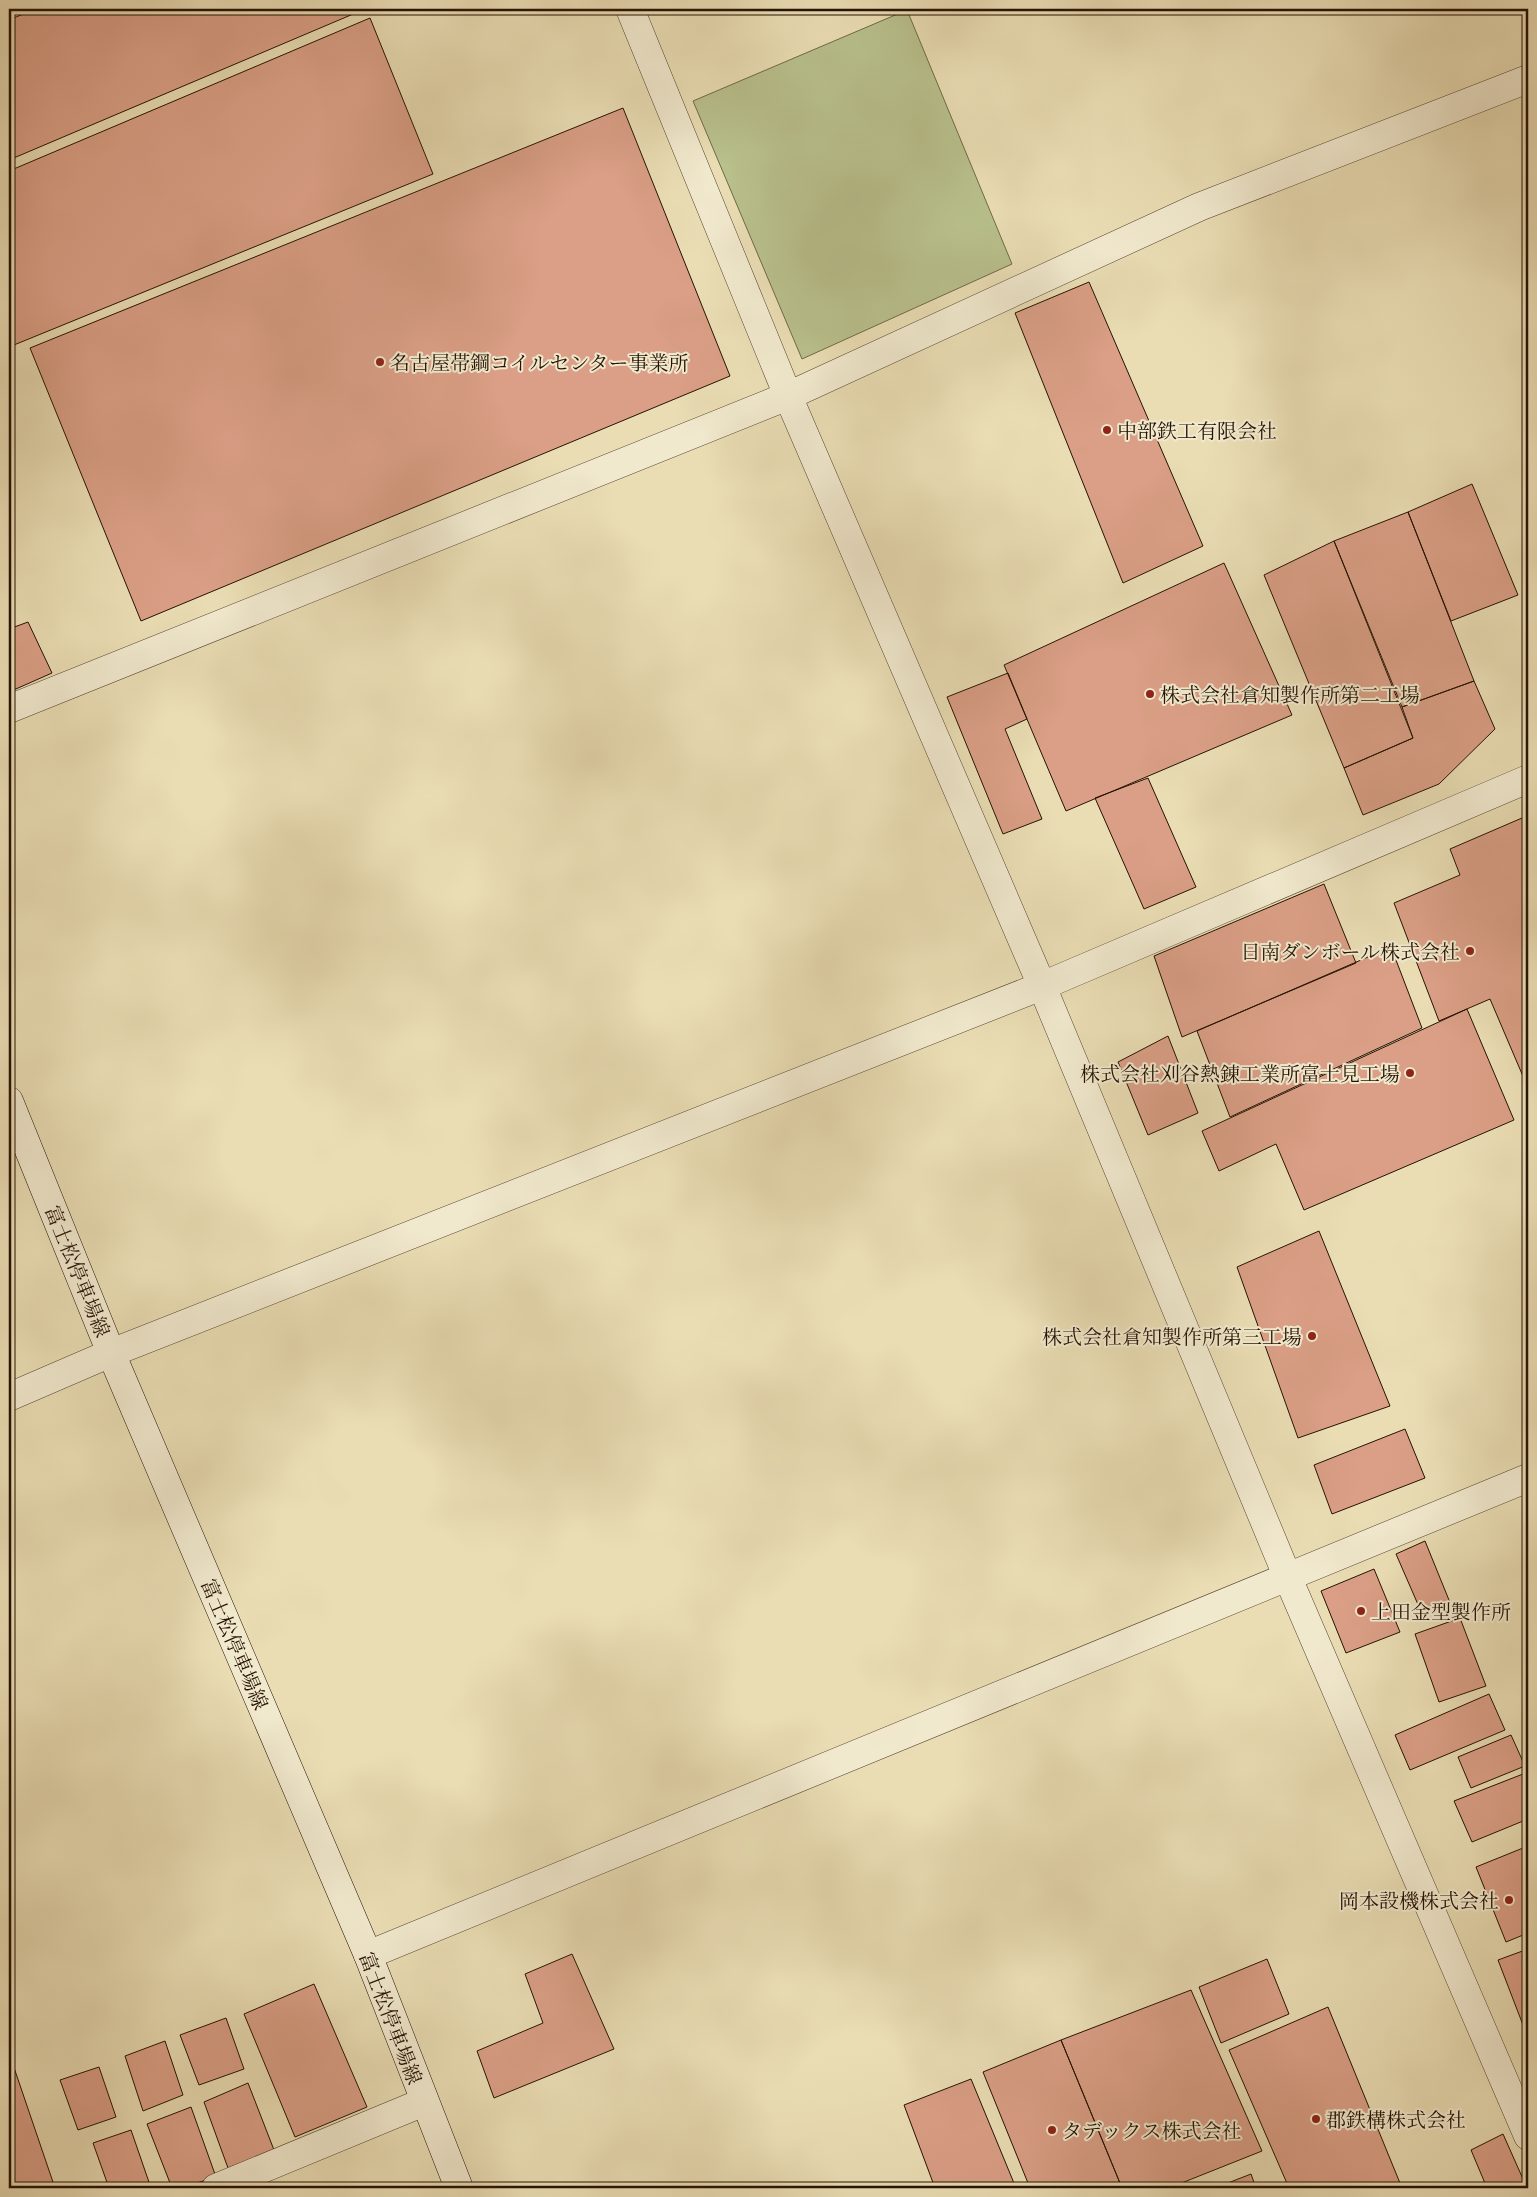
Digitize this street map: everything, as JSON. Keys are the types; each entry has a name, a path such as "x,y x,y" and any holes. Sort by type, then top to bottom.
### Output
{"street":[{"path":"630,9 788,396 1042,986 1288,1578 1528,2136"},
{"path":"9,709 788,396 1199,207 1528,79"},
{"path":"9,1397 111,1353 1042,986 1528,779"},
{"name":"富士松停車場線","path":"9,1101 111,1353 368,1955 459,2188"},
{"path":"368,1955 1528,1478"},
{"path":"216,2188 424,2102"}],"green space":[{"path":"907,10 1012,264 802,359 693,101"}],"building":[{"path":"35,9 365,9 9,160 9,20"},
{"path":"370,18 433,174 9,347 9,171"},
{"name":"名古屋帯鋼コイルセンター事業所","path":"623,108 730,376 141,621 30,348"},
{"name":"中部鉄工有限会社","path":"1089,282 1203,546 1123,583 1015,313"},
{"path":"1472,484 1518,595 1451,621 1408,512"},
{"path":"1408,512 1474,681 1402,707 1334,541"},
{"path":"1334,541 1413,738 1344,768 1264,575"},
{"name":"株式会社倉知製作所第二工場","path":"1224,563 1292,715 1066,811 1004,665"},
{"path":"28,622 52,673 9,692 9,629"},
{"path":"1008,673 1027,719 1005,729 1042,819 1003,834 947,697"},
{"path":"1474,681 1495,729 1439,784 1363,815 1344,768 1413,738 1402,707"},
{"path":"1148,778 1196,887 1144,909 1095,798"},
{"name":"日南ダンボール株式会社","path":"1522,818 1528,834 1528,1088 1490,999 1439,1021 1394,903 1460,875 1450,849"},
{"path":"1324,884 1356,963 1182,1037 1154,956"},
{"path":"1391,947 1422,1028 1230,1117 1197,1031"},
{"name":"株式会社刈谷熱錬工業所富士見工場","path":"1467,1009 1514,1120 1304,1210 1276,1144 1219,1171 1202,1131"},
{"path":"1168,1036 1198,1113 1148,1135 1118,1062"},
{"name":"株式会社倉知製作所第三工場","path":"1319,1231 1390,1406 1298,1438 1237,1267"},
{"path":"1405,1429 1425,1478 1332,1514 1314,1465"},
{"path":"1425,1541 1451,1605 1423,1616 1396,1554"},
{"name":"上田金型製作所","path":"1374,1569 1400,1632 1346,1653 1321,1591"},
{"path":"1460,1618 1486,1686 1439,1702 1415,1634"},
{"path":"1489,1694 1505,1730 1410,1770 1395,1735"},
{"path":"1511,1735 1525,1766 1471,1788 1458,1757"},
{"path":"1523,1774 1528,1786 1528,1819 1472,1842 1454,1801"},
{"name":"岡本設機株式会社","path":"1528,1846 1528,1933 1506,1942 1476,1867"},
{"path":"1528,1949 1528,2038 1498,1960"},
{"path":"572,1954 614,2049 494,2098 477,2051 543,2023 525,1974"},
{"path":"1267,1959 1289,2014 1221,2043 1199,1987"},
{"path":"314,1984 367,2107 295,2137 244,2014"},
{"path":"1191,1990 1262,2151 1169,2188 1122,2188 1061,2040"},
{"name":"郡鉄構株式会社","path":"1328,2007 1402,2188 1289,2188 1229,2050"},
{"path":"226,2018 244,2069 199,2085 180,2035"},
{"name":"タデックス株式会社","path":"1061,2040 1122,2188 1030,2188 983,2072"},
{"path":"165,2041 183,2095 143,2111 125,2056"},
{"path":"9,2053 55,2188 9,2188"},
{"path":"99,2067 116,2117 78,2130 60,2080"},
{"path":"971,2079 1016,2188 935,2188 904,2105"},
{"path":"248,2083 274,2150 228,2168 204,2102"},
{"path":"191,2107 216,2177 181,2188 172,2188 147,2124"},
{"path":"131,2130 151,2188 109,2188 93,2143"},
{"path":"1503,2134 1527,2188 1487,2188 1471,2150"},
{"path":"1251,2174 1256,2188 1215,2188"}],"place":[{"name":"名古屋帯鋼コイルセンター事業所","path":"380,362"},
{"name":"中部鉄工有限会社","path":"1107,430"},
{"name":"株式会社倉知製作所第二工場","path":"1150,694"},
{"name":"日南ダンボール株式会社","path":"1470,951"},
{"name":"株式会社刈谷熱錬工業所富士見工場","path":"1410,1073"},
{"name":"株式会社倉知製作所第三工場","path":"1312,1336"},
{"name":"上田金型製作所","path":"1361,1611"},
{"name":"岡本設機株式会社","path":"1509,1900"},
{"name":"郡鉄構株式会社","path":"1316,2119"},
{"name":"タデックス株式会社","path":"1052,2130"}]}
